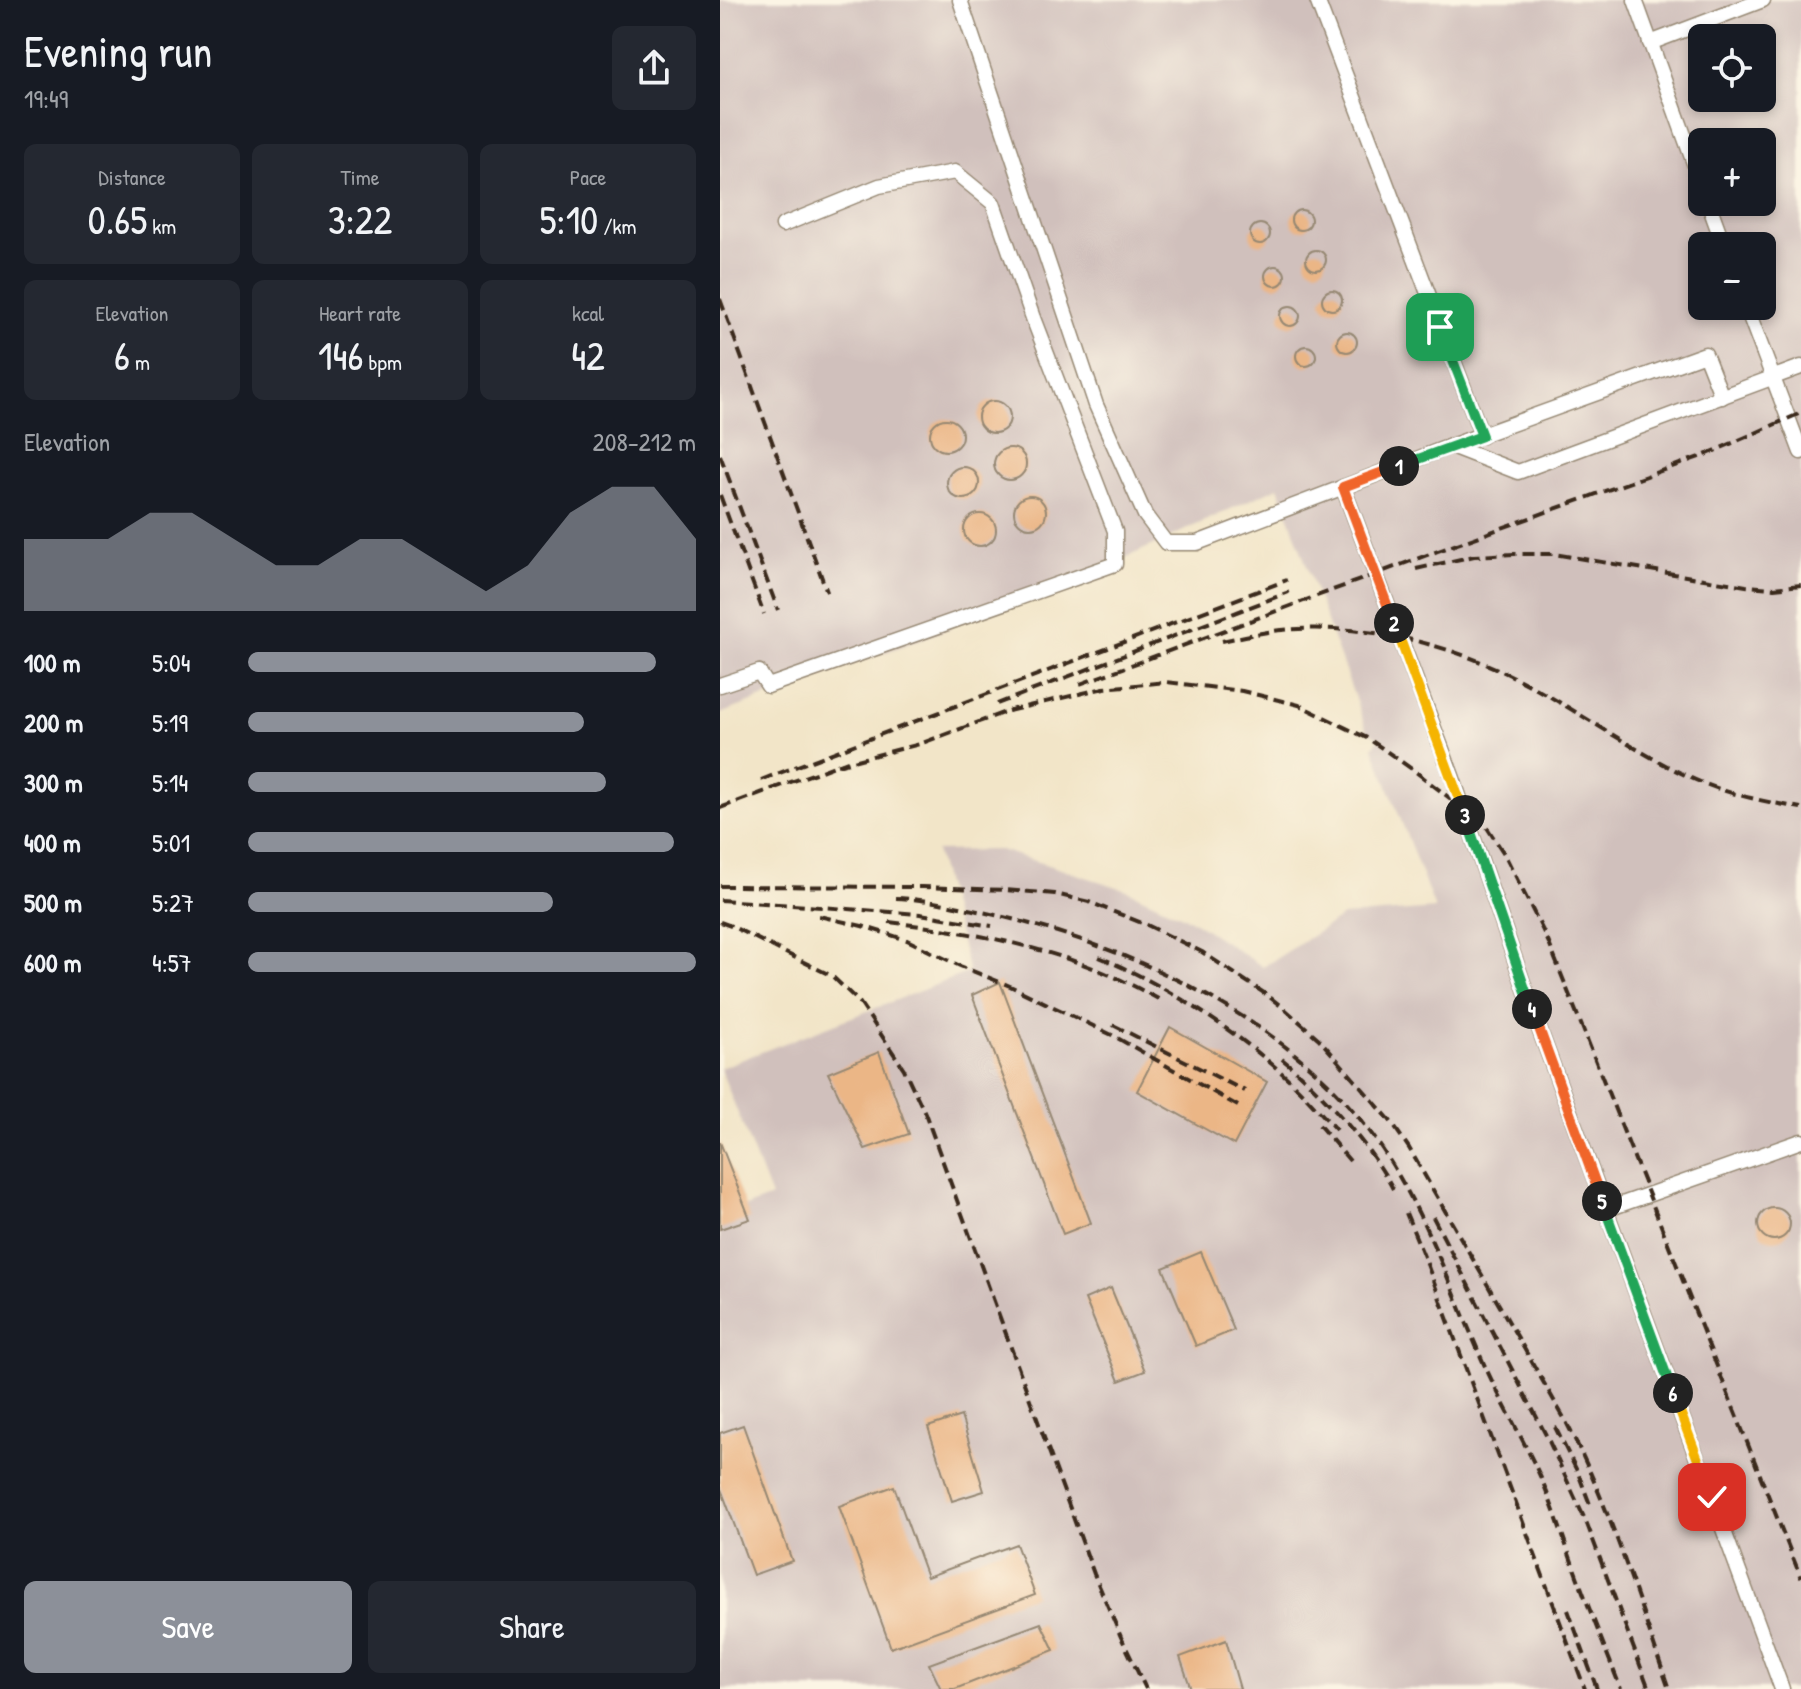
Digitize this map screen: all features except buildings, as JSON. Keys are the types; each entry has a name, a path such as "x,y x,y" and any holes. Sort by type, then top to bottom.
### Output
{"lane":[{"path":"960,0 1096,405 1145,515 1166,543 1197,543 1705,354 1722,397"},
{"path":"1317,0 1482,436"},
{"path":"1635,0 1688,147"},
{"path":"1650,43 1763,0"},
{"path":"720,685 759,672 768,686 1115,564 1115,531 1033,318 993,203 955,172 879,186 783,225"},
{"path":"1751,320 1801,452"},
{"path":"1451,446 1518,472 1801,367"},
{"path":"1343,487 1452,776 1533,1012 1782,1689"},
{"path":"1605,1210 1801,1141"}],"shaded area":[{"path":"720,0 1801,0 1801,1689 720,1689 720,1217 771,1197 720,1068 969,972 936,851 1000,850 1127,890 1193,921 1263,967 1343,916 1435,909 1373,747 1380,738 1367,731 1278,487 1125,558 951,624 950,628 720,714"}],"railway":[{"path":"720,299 827,592"},
{"path":"1080,684 1705,455 1801,413"},
{"path":"720,455 778,610"},
{"path":"720,495 764,614"},
{"path":"1416,569 1474,556 1554,554 1746,586 1774,588 1801,585"},
{"path":"761,780 1287,580"},
{"path":"997,704 1289,592"},
{"path":"1222,641 1274,631 1342,629 1432,645 1516,678 1663,764 1699,781 1742,796 1801,808"},
{"path":"1008,711 1104,688 1166,682 1242,691 1299,705 1369,739 1486,826 1505,855 1548,941 1801,1578"},
{"path":"837,765 920,744 1016,708"},
{"path":"720,808 848,761"},
{"path":"720,886 923,887 1055,894 1089,902 1147,925 1202,952 1286,1010 1319,1039 1389,1119 1409,1148 1564,1418 1609,1517 1669,1689"},
{"path":"896,898 944,904 1041,927 1143,964 1240,1015 1284,1046 1325,1081 1360,1119 1380,1146 1413,1203 1487,1371 1537,1469 1621,1689"},
{"path":"720,900 920,914 992,926"},
{"path":"819,916 907,940 1010,986 1112,1035 1238,1106"},
{"path":"720,922 832,976 860,1003 904,1069 925,1113 1094,1574 1146,1689"},
{"path":"889,922 960,932 1029,947 1096,969 1160,1000"},
{"path":"1099,957 1163,988 1225,1028 1282,1073 1336,1130"},
{"path":"1113,1025 1245,1091"},
{"path":"1282,1059 1343,1119 1371,1154 1393,1189"},
{"path":"1319,1125 1350,1161"},
{"path":"1406,1213 1585,1689"},
{"path":"1433,1217 1548,1439 1587,1524 1649,1689"},
{"path":"1555,1427 1591,1507"},
{"path":"1568,1610 1597,1689"}],"route":[{"path":"1440,327 1482,436 1343,487 1452,776 1533,1012 1712,1497"}]}
